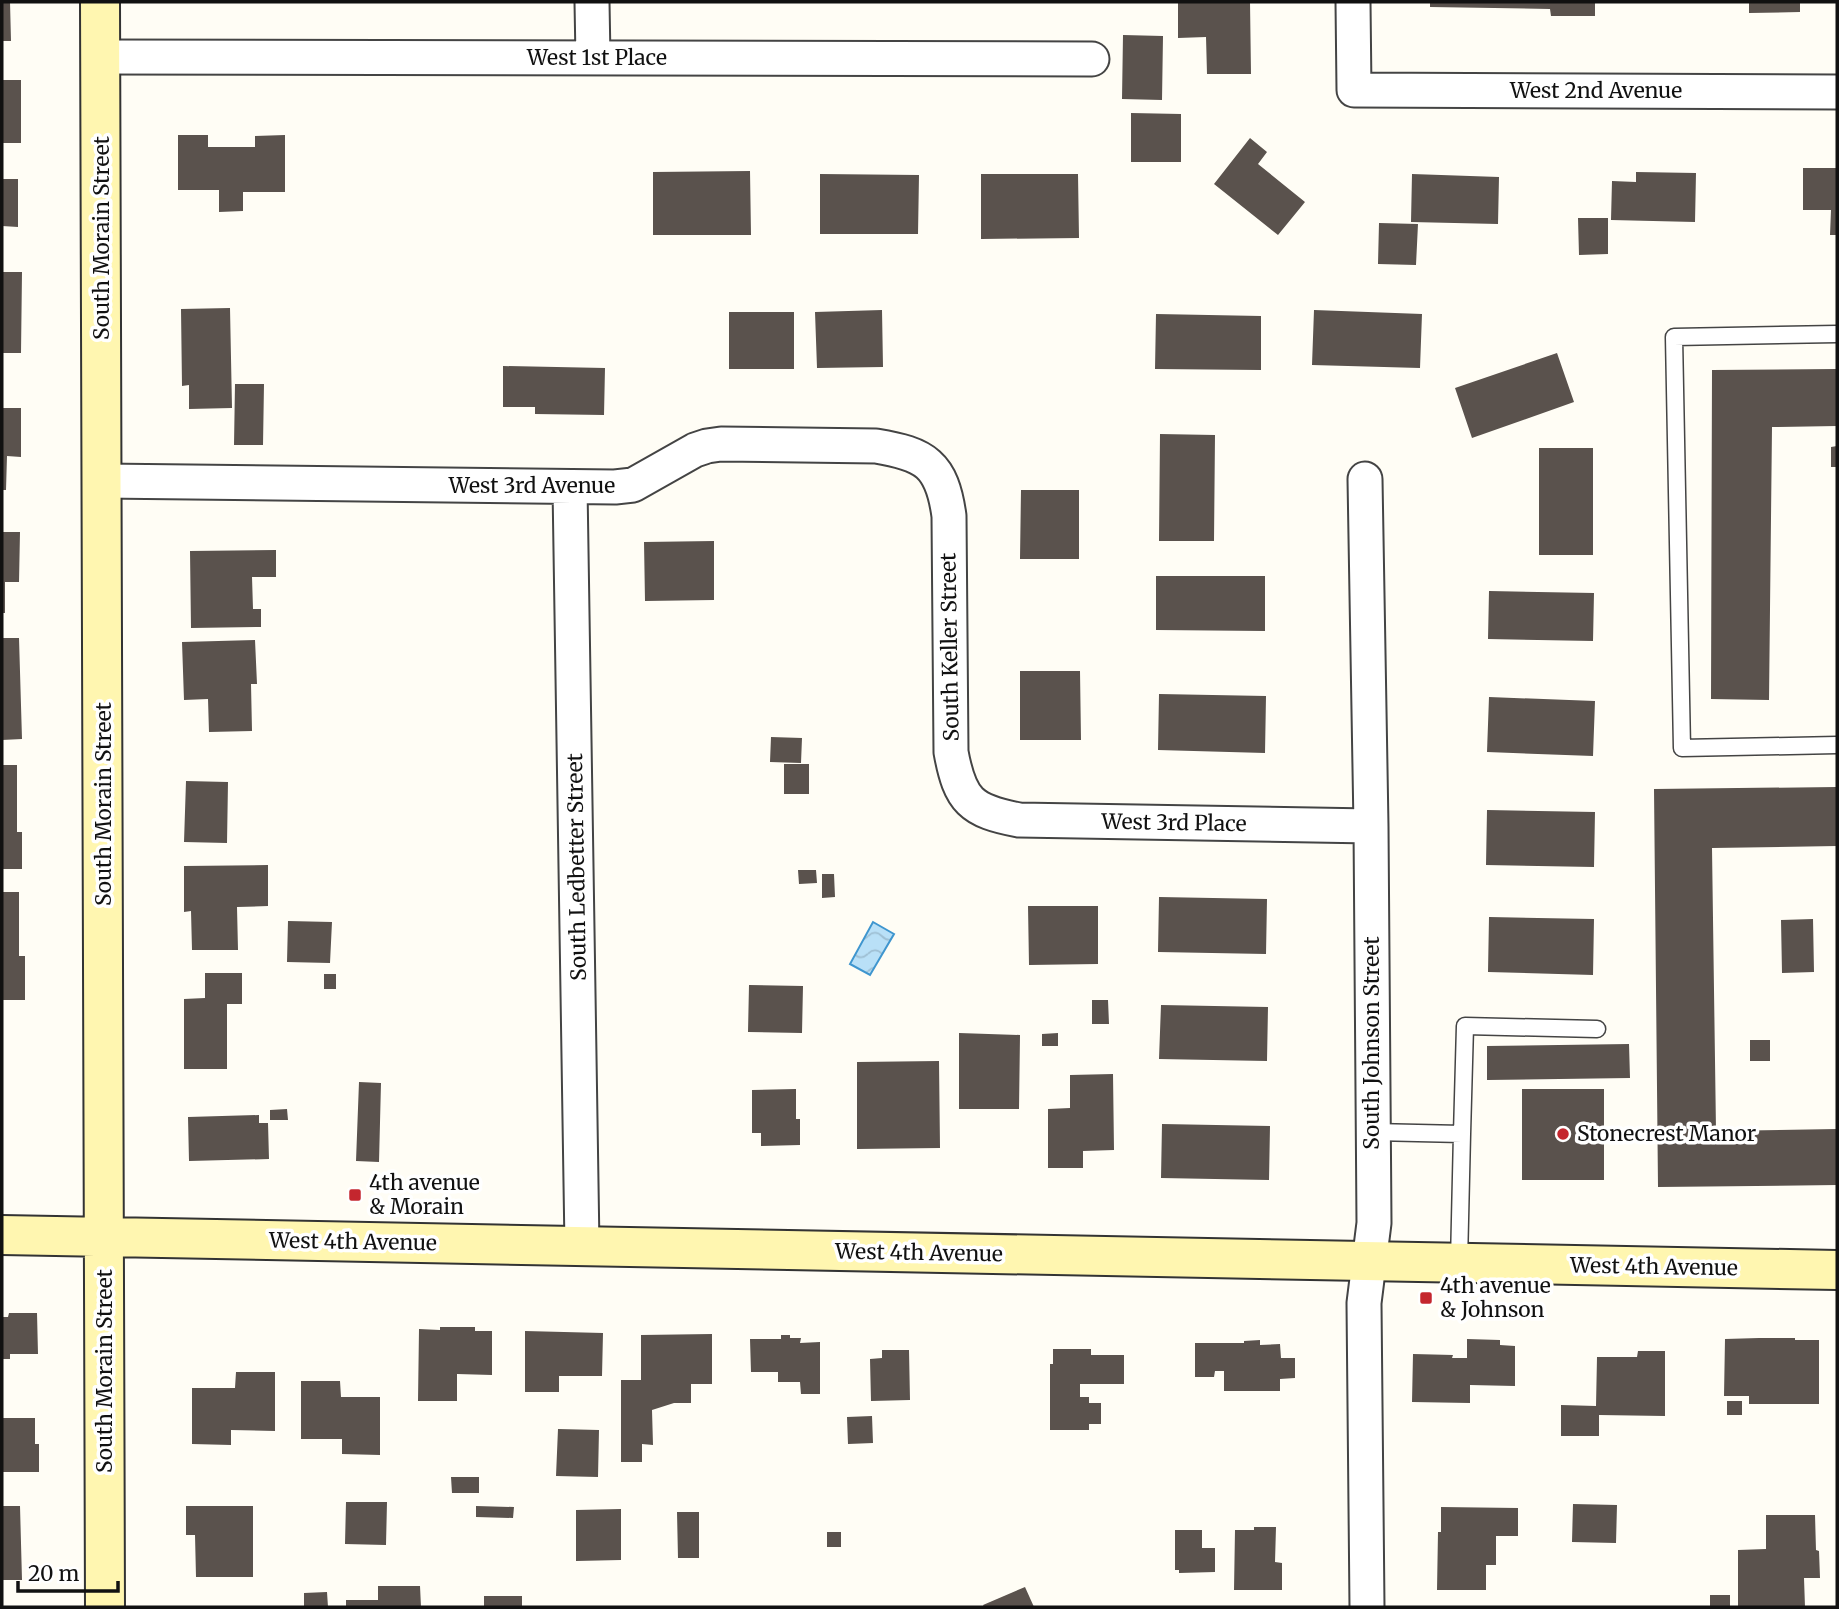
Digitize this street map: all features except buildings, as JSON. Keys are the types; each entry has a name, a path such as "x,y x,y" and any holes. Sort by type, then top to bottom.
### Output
{"street":[{"name":"South Morain Street","path":"100,2 105,1607"},
{"path":"592,2 593,58"},
{"name":"West 2nd Avenue","path":"1353,2 1354,90 1837,92"},
{"name":"West 1st Place","path":"101,57 1093,59"},
{"name":"West 3rd Avenue","path":"103,481 570,487 633,485 695,450 721,444 876,446 917,456 940,478"},
{"name":"South Keller Street","path":"940,478 947,496 949,516 951,752 956,777 964,797 980,808"},
{"name":"South Johnson Street","path":"1365,479 1374,1223 1364,1303 1367,1607"},
{"name":"South Ledbetter Street","path":"570,487 582,1246"},
{"name":"West 3rd Place","path":"980,808 998,816 1034,821 1371,826"},
{"name":"West 4th Avenue","path":"2,1235 1837,1270"}],"lane":[{"path":"1837,334 1674,337 1682,748 1837,745"},
{"path":"1459,1263 1465,1026 1597,1029"},
{"path":"1373,1132 1462,1134"}],"water":[{"path":"873,922 894,934 870,975 850,964"}],"place":[{"name":"Stonecrest Manor","path":"1563,1134"},
{"name":"4th avenue & Morain","path":"355,1195"},
{"name":"4th avenue & Johnson","path":"1426,1298"}]}
